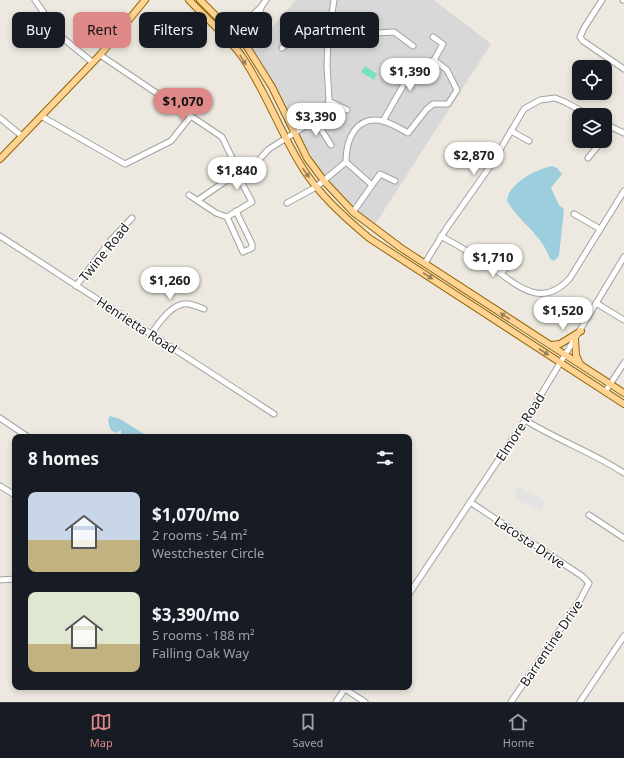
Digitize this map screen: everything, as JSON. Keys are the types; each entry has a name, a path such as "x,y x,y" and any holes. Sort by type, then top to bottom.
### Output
{"main road":[{"path":"0,159 100,55 144,0"},
{"path":"200,0 215,13"},
{"path":"191,1 213,24 215,22"},
{"path":"235,48 290,136 306,158 320,184 350,222 369,238 624,404"},
{"path":"248,48 260,66 290,136 299,163 320,184 374,230 624,393"},
{"path":"369,238 374,230"},
{"path":"478,309 483,302"},
{"path":"549,345 560,344 581,331"},
{"path":"575,339 576,355 580,365"}],"street":[{"path":"35,0 59,36 92,62"},
{"path":"260,12 266,0"},
{"path":"331,12 334,0"},
{"path":"602,0 580,37 583,41 624,69"},
{"path":"379,33 394,32 413,46"},
{"path":"383,121 413,68 434,60 443,44 433,37"},
{"path":"198,200 238,173 253,166 269,149 315,120 324,111 329,101 327,66 328,48"},
{"path":"100,55 222,137 252,202 236,210 227,217"},
{"path":"372,185 346,162 346,149 359,124 363,121 383,121 408,133 426,110 433,104 448,104 456,90 447,70 434,60"},
{"path":"425,263 441,236 486,174 524,109 534,102 543,99 558,99 575,108"},
{"path":"329,101 347,110"},
{"path":"41,116 125,164 171,141 190,116"},
{"path":"0,118 22,136"},
{"path":"315,120 331,145"},
{"path":"612,128 624,133"},
{"path":"511,131 529,141"},
{"path":"588,158 596,148"},
{"path":"287,203 320,184 346,162"},
{"path":"352,212 380,174 395,181"},
{"path":"441,236 527,291 540,294 550,292 563,285 570,278 624,192"},
{"path":"189,195 216,213 227,217 243,252 252,248 252,244 236,210"},
{"path":"574,214 600,229"},
{"name":"Twine Road","path":"76,286 111,240 132,218"},
{"name":"Henrietta Road","path":"0,236 274,414"},
{"path":"501,273 518,257"},
{"name":"Elmore Road","path":"412,589 525,420 581,331 624,257"},
{"path":"596,303 624,320"},
{"path":"151,334 162,320 180,305 190,304 204,309"},
{"path":"605,392 624,363"},
{"path":"0,418 24,434"},
{"path":"525,420 553,436 598,457 624,473"},
{"path":"0,486 12,493"},
{"name":"Lacosta Drive","path":"470,502 582,576 588,583"},
{"path":"589,515 624,538"},
{"path":"0,580 12,579"},
{"name":"Barrentine Drive","path":"512,702 580,600 588,583"},
{"path":"580,702 624,636"},
{"path":"336,702 345,690"},
{"path":"349,690 365,702"}],"shaded area":[{"path":"296,0 434,0 491,44 374,226 350,205 321,171 294,128 264,68 252,50 254,48 272,48 272,27 280,18 280,48 379,48 379,12 285,12"},
{"path":"518,486 546,501 541,512 514,498"}],"green space":[{"path":"365,66 377,74 374,80 361,72"}],"water":[{"path":"552,166 557,168 562,174 551,188 559,205 564,209 559,256 554,261 550,259 542,242 507,201 512,188 524,178 539,170"},
{"path":"110,416 120,419 144,434 121,434 121,430 115,433 110,429 108,420"}]}
